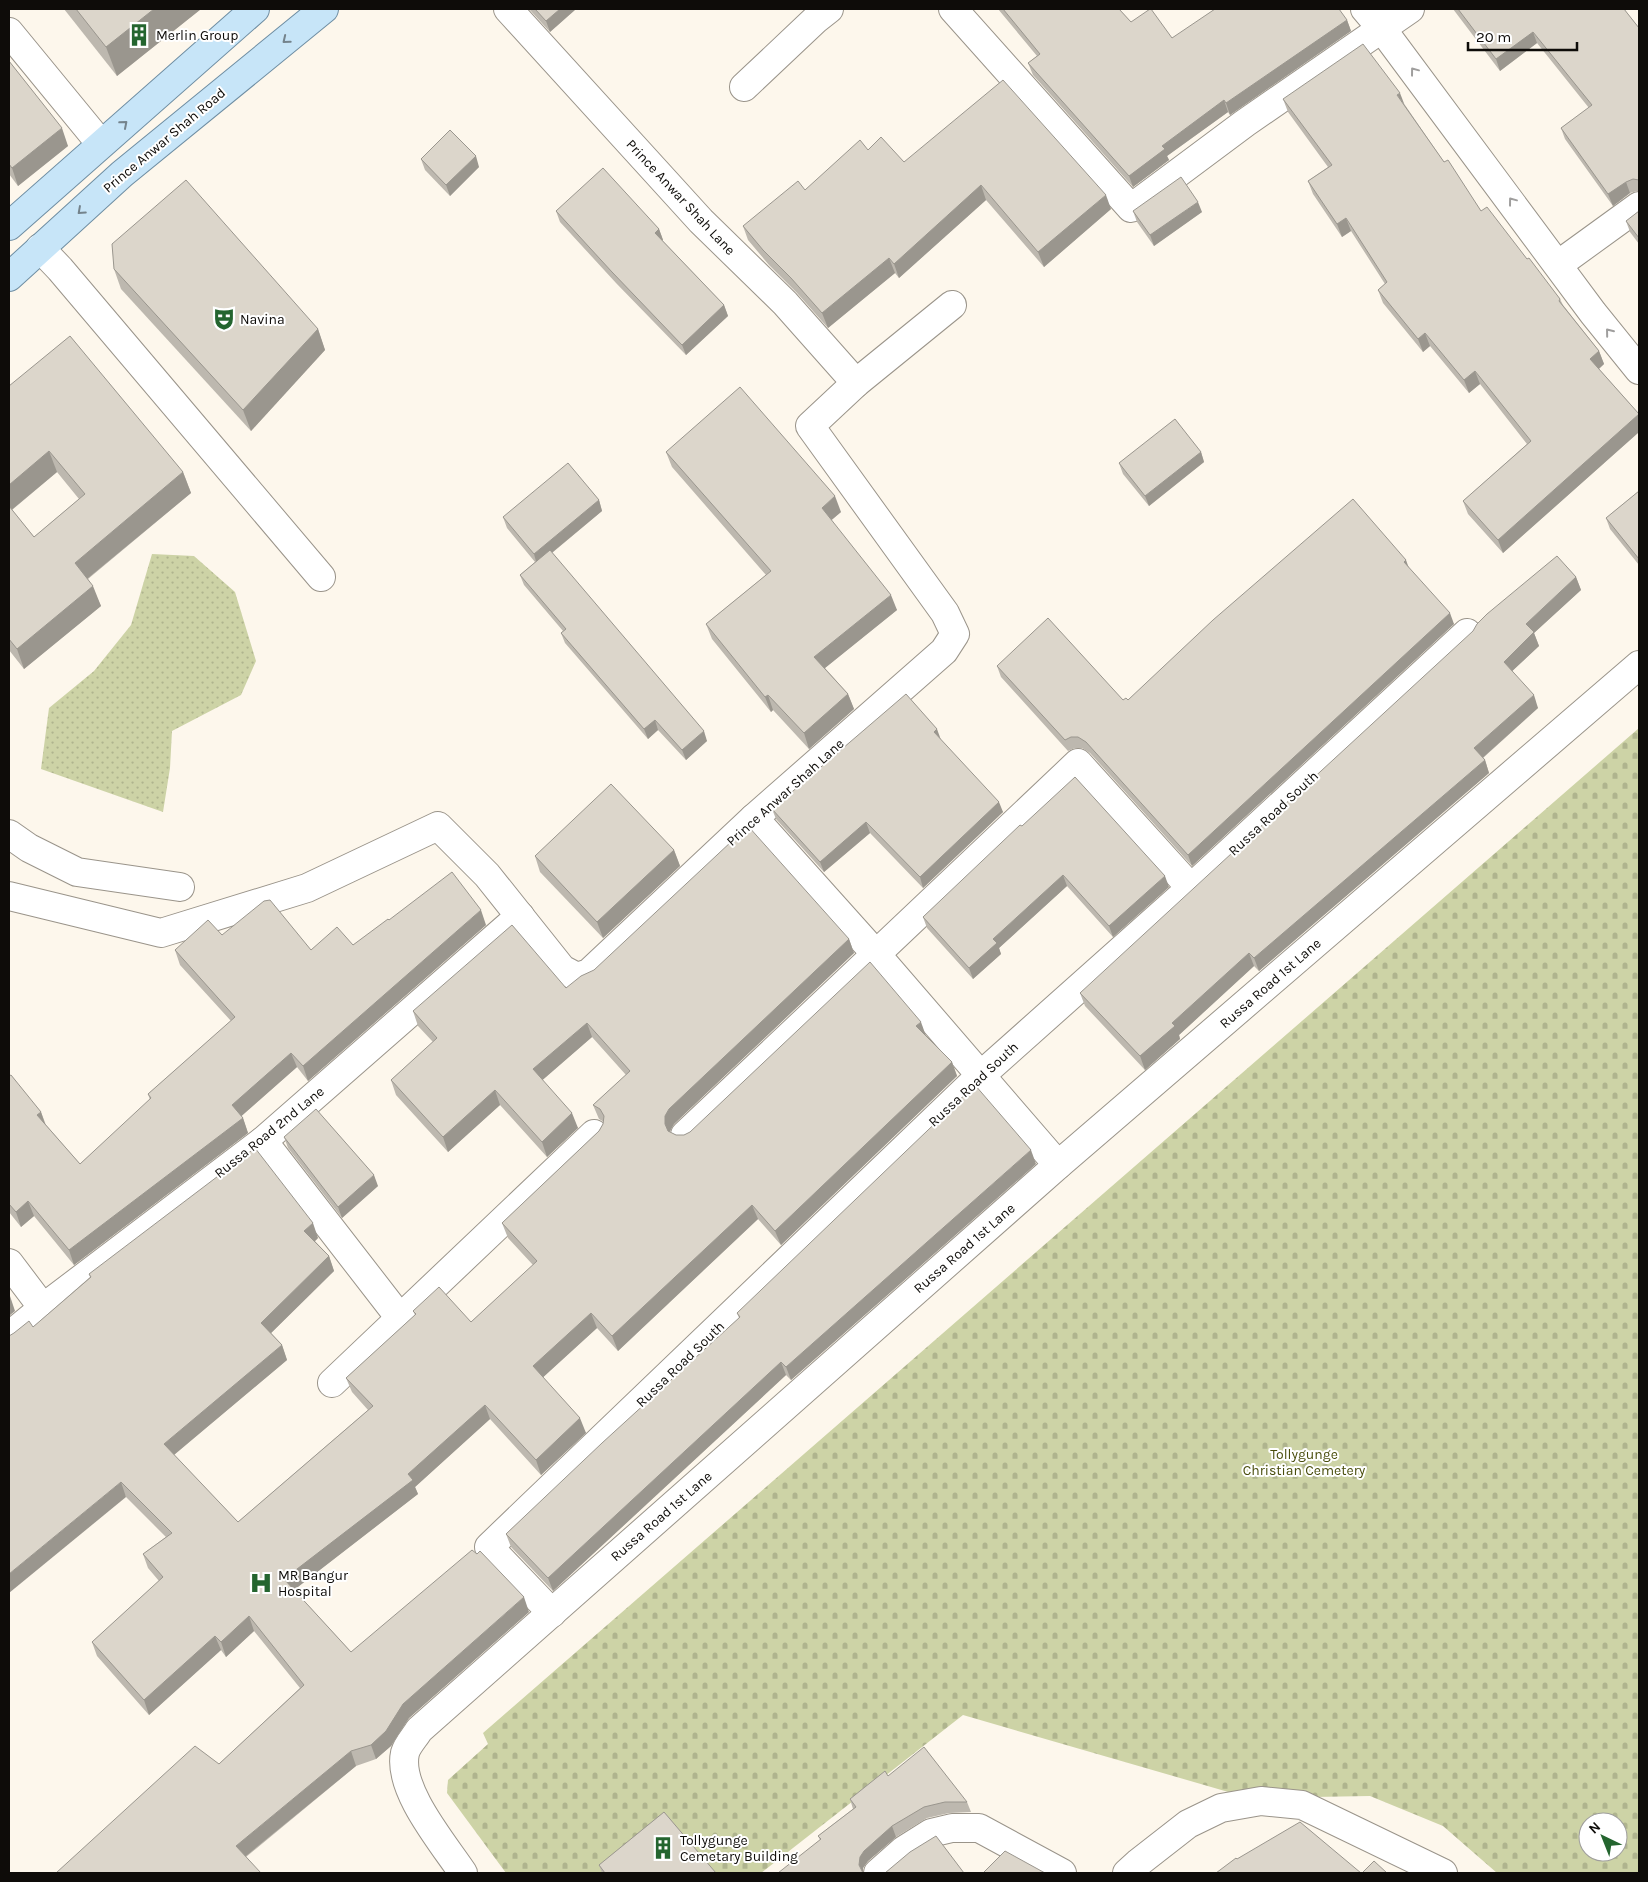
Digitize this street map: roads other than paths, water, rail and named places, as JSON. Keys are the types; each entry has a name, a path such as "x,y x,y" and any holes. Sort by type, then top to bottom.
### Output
{"main road":[{"path":"9,226 254,9"},
{"name":"Prince Anwar Shah Road","path":"9,276 158,144 324,9"}],"street":[{"name":"Prince Anwar Shah Lane","path":"9,896 161,933 307,888 438,826 487,875 562,969 577,977 589,973 754,818 944,651 956,634 945,613 810,426 856,383 785,303 701,221 508,9"},
{"path":"744,88 829,9"},
{"path":"953,9 1131,208 1245,123 1373,19 1410,9"},
{"path":"1373,19 1639,370"},
{"path":"9,32 101,144"},
{"path":"1559,264 1639,206"},
{"path":"40,248 60,269 321,577"},
{"path":"856,383 952,305"},
{"name":"Russa Road South","path":"552,1613 489,1547 980,1076 1191,888 1467,633"},
{"name":"Russa Road 1st Lane","path":"463,1873 412,1797 404,1774 405,1752 419,1730 1058,1165 1639,665"},
{"path":"685,1135 875,953 1078,763 1191,888"},
{"path":"754,818 875,953 1058,1165"},
{"path":"9,834 29,848 77,872 180,887"},
{"name":"Russa Road 2nd Lane","path":"9,1336 262,1141 520,916"},
{"path":"332,1383 594,1134"},
{"path":"262,1141 400,1318"},
{"path":"9,1263 43,1308"},
{"path":"1127,1873 1188,1824 1221,1808 1261,1801 1302,1805 1443,1873"},
{"path":"878,1873 904,1850 931,1834 952,1828 979,1828 1062,1873"}],"place":[{"name":"Merlin Group","path":"139,35"},
{"name":"Navina","path":"224,319"},
{"name":"MR Bangur Hospital","path":"261,1583"},
{"name":"Tollygunge Cemetary Building","path":"663,1848"}],"park label":[{"name":"Tollygunge Christian Cemetery","path":"1304,1462"}]}
